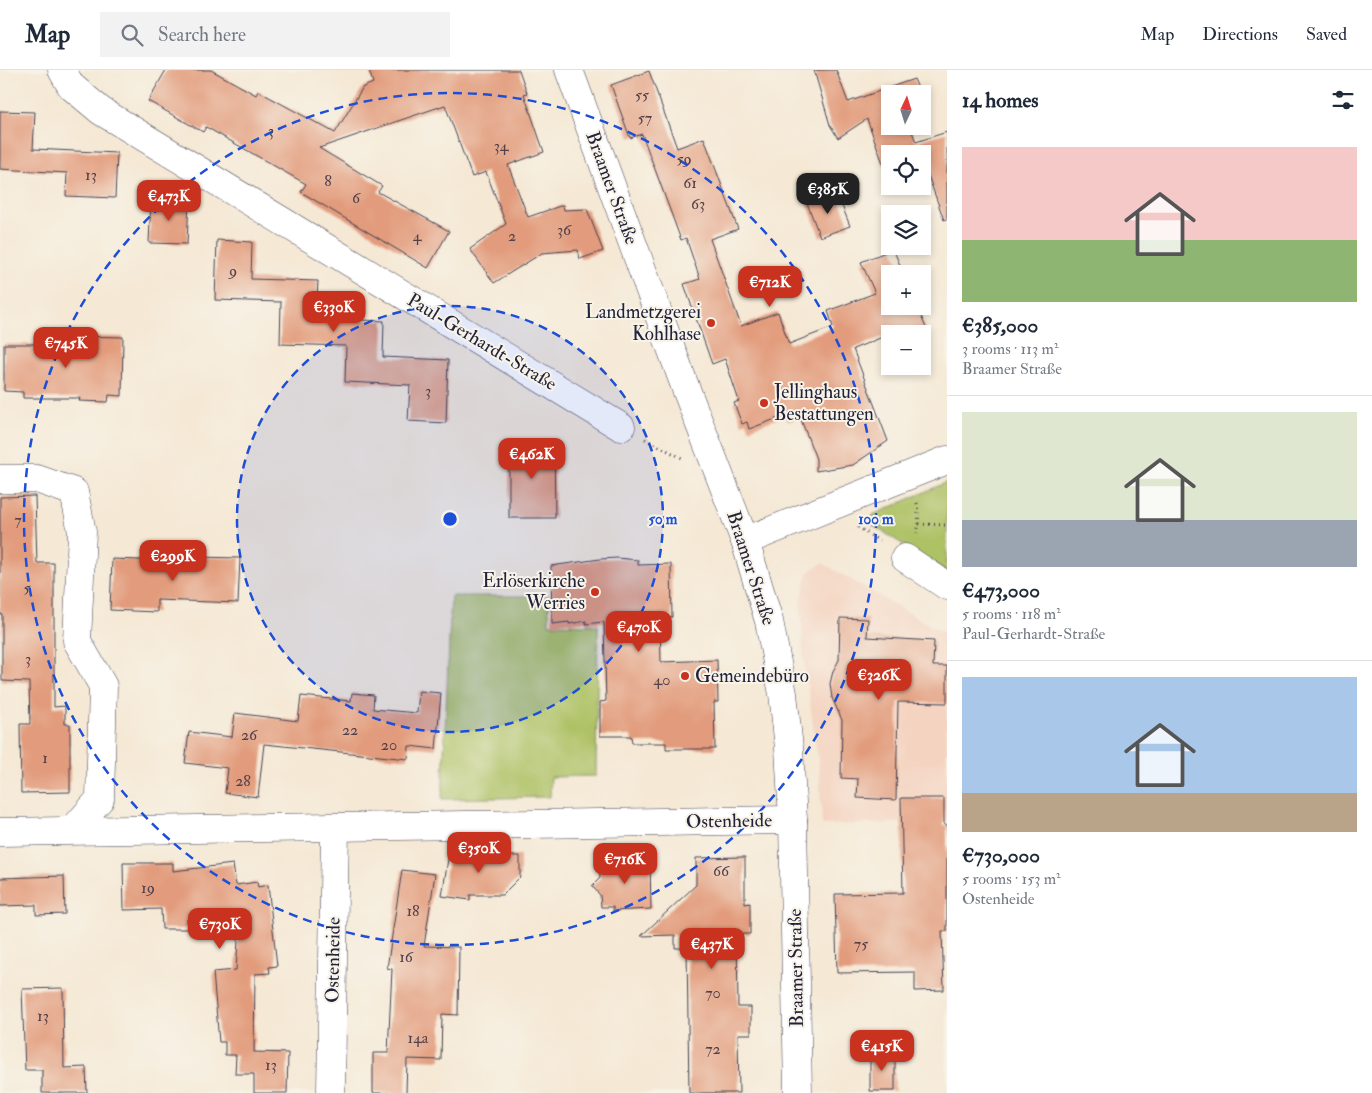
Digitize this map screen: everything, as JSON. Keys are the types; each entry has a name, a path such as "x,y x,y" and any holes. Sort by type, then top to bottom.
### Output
{"street":[{"name":"Paul-Gerhardt-Straße","path":"62,70 71,86 100,111 621,427"},
{"name":"Braamer Straße","path":"569,70 744,541 769,621 783,694 789,748 793,820 798,1093"},
{"path":"744,541 947,460"},
{"path":"0,479 37,479 74,492 82,532 77,641 103,686 100,799 72,831"},
{"path":"905,558 947,586"},
{"name":"Ostenheide","path":"0,832 793,820"},
{"name":"Ostenheide","path":"331,1093 336,828"}],"path":[{"path":"621,427 686,460 712,458"},
{"path":"828,507 905,558"},
{"path":"919,524 947,525"}],"shaded area":[{"path":"822,563 947,635 947,822 822,825 819,768 803,654 801,604 809,572"}],"green space":[{"path":"947,482 947,572 872,525 871,522 873,515"},
{"path":"451,596 549,596 549,624 598,625 596,776 551,777 550,797 442,799"}],"building":[{"path":"166,70 211,70 256,95 258,91 335,133 363,87 373,83 369,70 519,70 527,93 524,94 544,152 508,165 528,217 563,205 564,210 587,209 603,251 580,259 578,250 542,253 494,283 470,249 506,224 486,172 472,177 445,105 319,148 382,186 378,192 449,231 428,268 301,192 306,184 206,127 203,132 148,101"},
{"path":"814,70 836,70 848,102 881,90 881,135 913,135 916,142 947,132 947,219 944,220 931,184 931,145 881,145 881,158 867,119 838,138 830,125"},
{"path":"649,71 677,148 704,138 738,229 710,239 741,326 778,312 789,344 833,327 828,311 875,293 861,262 881,254 896,255 900,265 881,265 881,315 921,315 925,325 881,325 881,338 853,349 888,441 853,465 816,471 816,459 800,417 788,422 786,415 749,429 747,422 742,424 734,403 739,401 725,359 712,364 684,284 700,279 686,238 681,240 642,134 630,138 611,85"},
{"path":"914,79 917,85 897,85"},
{"path":"0,111 35,112 33,149 117,153 115,198 66,196 67,173 0,169"},
{"path":"837,193 850,226 820,237 807,203"},
{"path":"151,199 189,200 187,244 149,243"},
{"path":"217,240 252,242 251,279 318,281 316,318 384,321 383,357 448,360 446,423 408,421 410,385 345,382 346,346 280,344 281,302 215,300"},
{"path":"72,336 123,337 122,396 109,395 108,402 79,401 80,398 23,398 23,392 4,391 4,344 72,344"},
{"path":"509,441 554,441 555,518 509,518"},
{"path":"35,496 37,563 54,563 54,707 65,706 65,724 70,724 70,792 21,793 20,724 30,724 29,682 2,681 0,497"},
{"path":"196,557 240,558 238,603 157,600 157,612 110,610 112,559 195,562"},
{"path":"617,558 638,560 638,565 671,564 672,617 660,618 661,662 717,660 718,702 714,702 715,749 666,749 666,743 632,743 631,736 600,736 600,702 606,701 604,623 586,624 586,621 552,624 551,566"},
{"path":"840,618 868,619 867,637 934,641 933,666 947,666 947,703 898,702 896,800 857,798 858,779 841,778 842,720 832,698 830,684 833,671 839,660"},
{"path":"419,691 441,693 436,749 409,746 408,759 264,744 258,797 225,793 228,768 185,763 189,732 232,737 235,713 298,721 301,696 351,701 352,693 374,695 373,709 417,713"},
{"path":"901,798 944,798 944,825 947,825 947,931 942,931 944,990 915,991 915,972 837,973 835,894 903,893"},
{"path":"450,847 478,848 477,856 520,856 520,877 502,895 470,895 470,900 442,896"},
{"path":"745,857 745,904 750,903 750,934 737,934 738,1007 751,1007 751,1034 738,1034 739,1093 689,1093 687,948 675,948 675,935 641,936 696,885 696,858"},
{"path":"650,861 651,909 613,911 613,907 601,907 600,895 592,886 600,878 599,862"},
{"path":"123,863 173,863 173,871 233,864 236,885 257,882 258,887 268,885 277,966 269,967 270,973 255,974 254,1052 288,1053 287,1093 254,1093 254,1074 235,1074 236,1055 225,1055 225,1042 219,1042 213,972 236,970 240,912 187,919 187,929 162,929 161,909 124,910"},
{"path":"402,870 435,874 424,946 459,947 458,1015 442,1014 441,1060 407,1059 406,1093 373,1093 373,1053 388,1053 392,969 387,968"},
{"path":"64,876 65,914 36,915 36,905 0,906 0,878"},
{"path":"63,988 64,1068 86,1067 87,1093 42,1093 42,1070 25,1070 22,989"},
{"path":"870,1053 895,1053 895,1091 870,1091"}],"place":[{"name":"Landmetzgerei Kohlhase","path":"711,323"},
{"name":"Jellinghaus Bestattungen","path":"764,403"},
{"name":"Erlöserkirche Werries","path":"595,592"},
{"name":"Gemeindebüro","path":"685,676"}]}
